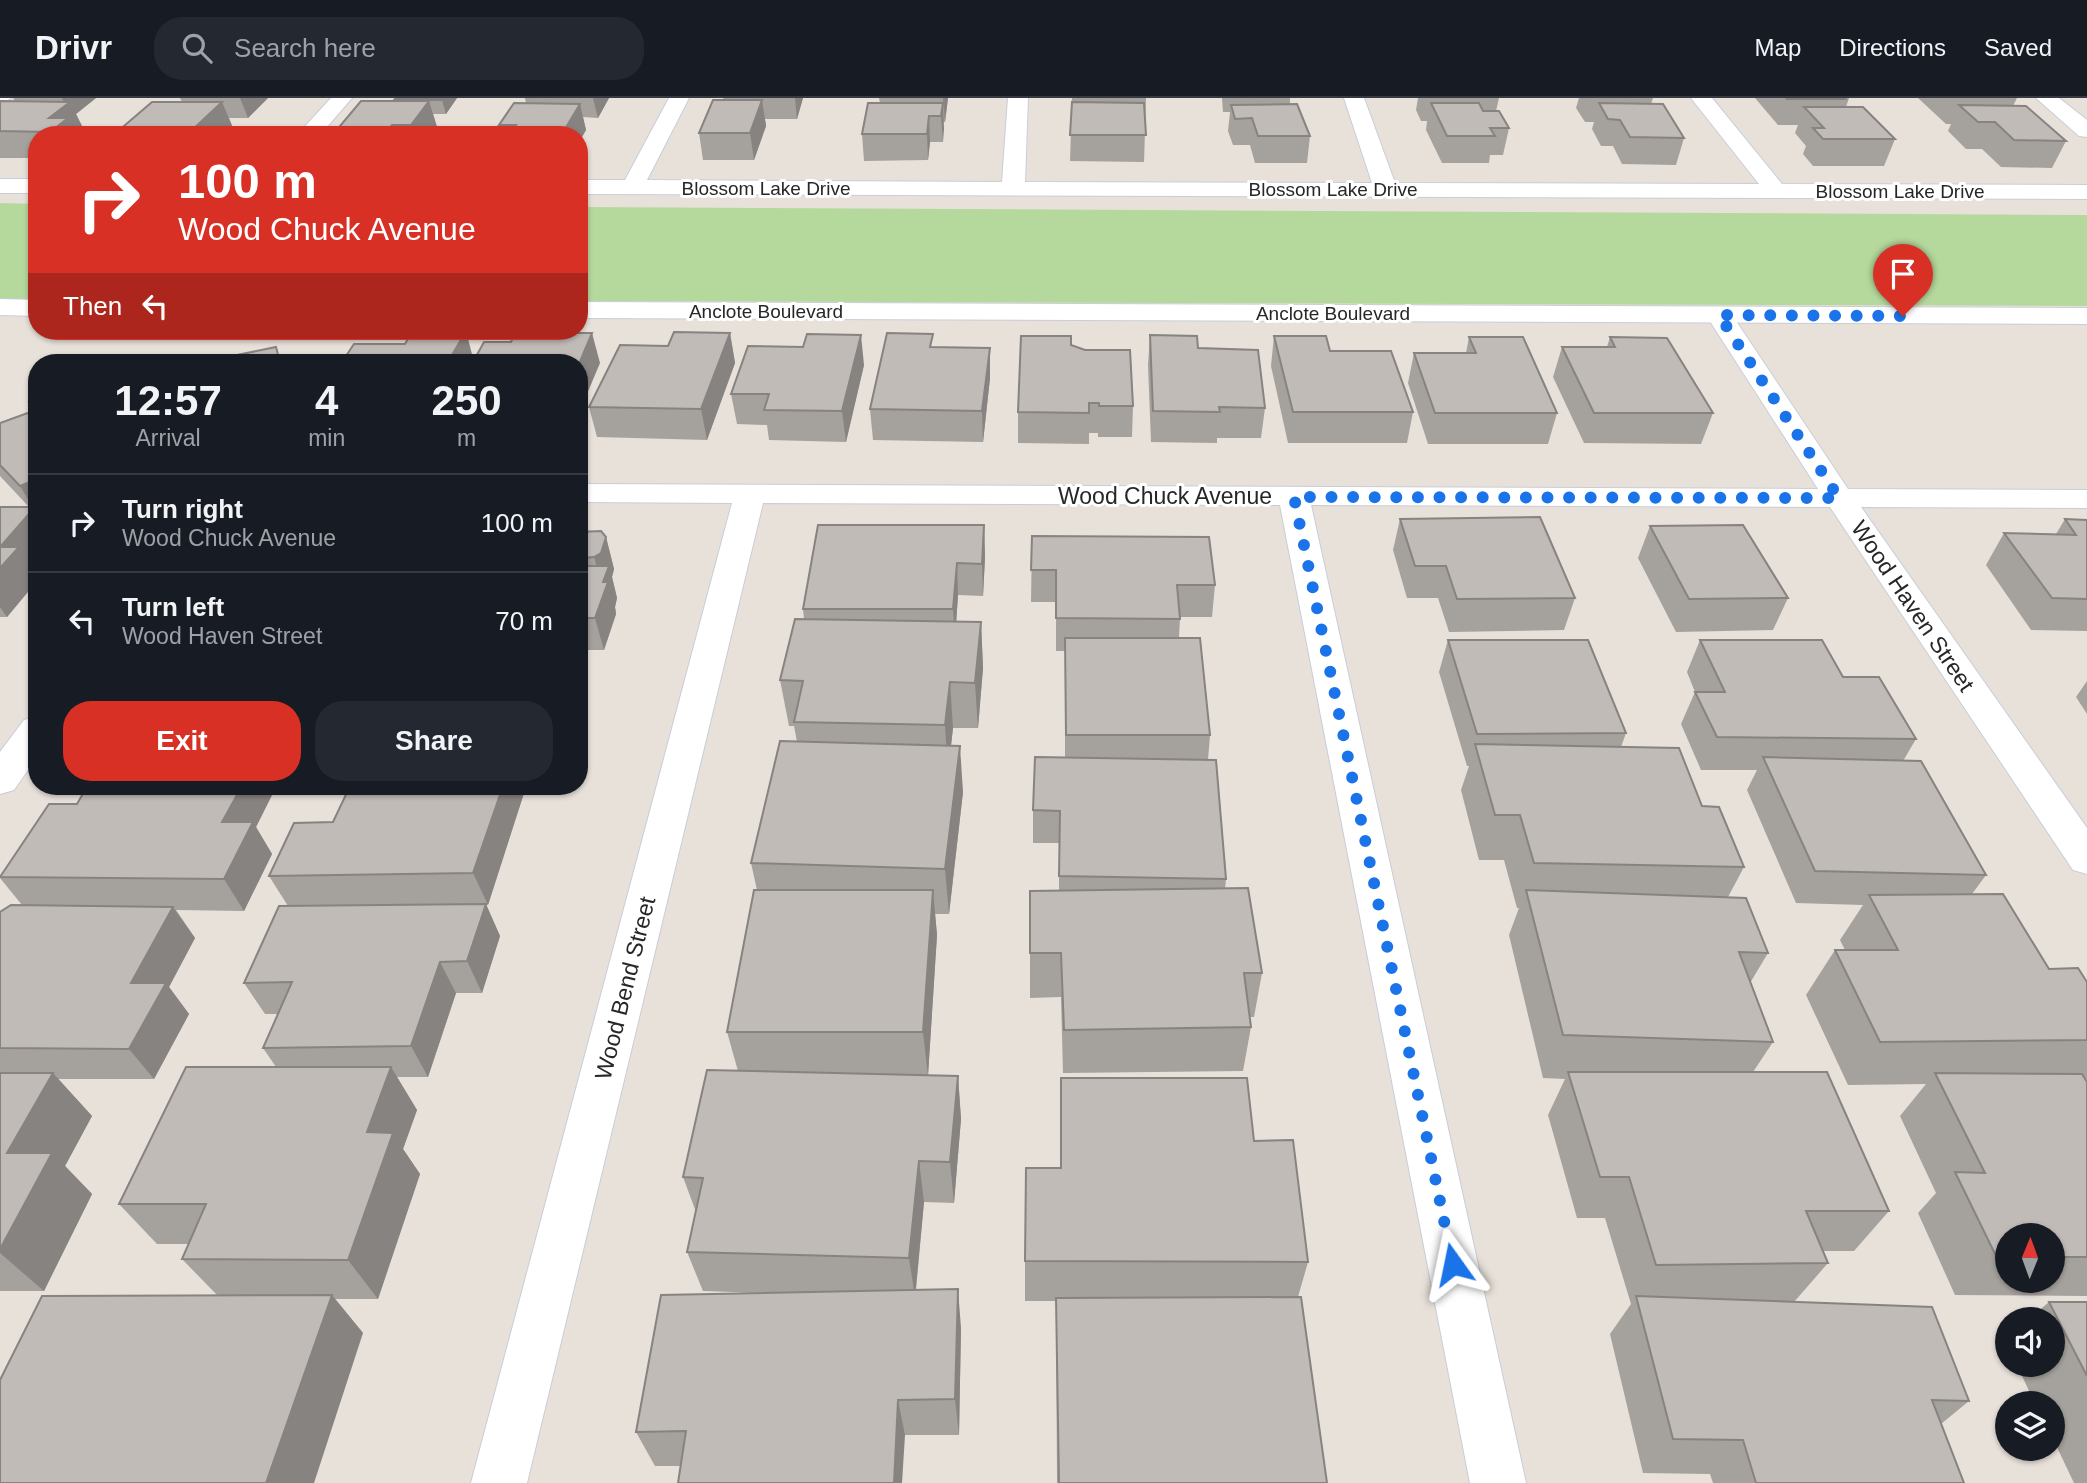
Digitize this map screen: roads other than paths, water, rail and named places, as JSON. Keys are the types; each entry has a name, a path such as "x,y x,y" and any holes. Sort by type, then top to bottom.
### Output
{"street":[{"path":"316,126 342,98"},
{"path":"632,188 679,98"},
{"path":"1013,188 1017,98"},
{"path":"1354,98 1386,190"},
{"path":"1701,98 1776,191"},
{"path":"2046,98 2087,131"},
{"path":"0,186 28,186"},
{"name":"Blossom Lake Drive","path":"588,187 2087,192"},
{"path":"0,307 28,308"},
{"name":"Anclote Boulevard","path":"588,310 2087,317"},
{"name":"Wood Haven Street","path":"1719,315 1839,498 2087,859"},
{"name":"Wood Chuck Avenue","path":"588,493 2087,499"},
{"name":"Wood Bend Street","path":"499,1483 750,493"},
{"path":"1294,497 1498,1483"},
{"path":"0,780 28,741"}]}
